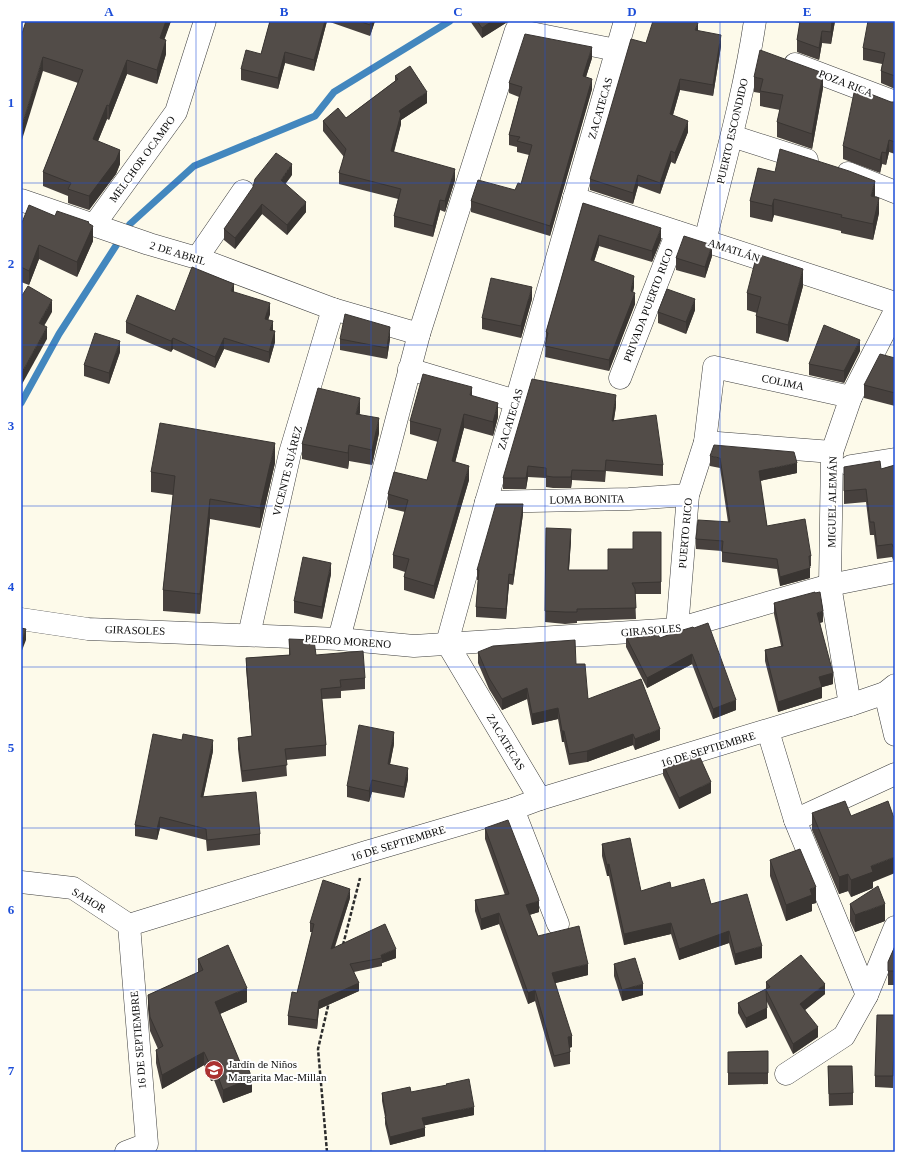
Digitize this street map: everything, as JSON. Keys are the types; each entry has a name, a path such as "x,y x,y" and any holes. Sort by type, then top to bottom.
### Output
{"street":[{"name":"MELCHOR OCAMPO","path":"100,227 176,112 205,21"},
{"name":"ZACATECAS","path":"540,799 447,643 624,21"},
{"name":"PUERTO ESCONDIDO","path":"705,241 732,136 751,48 755,21"},
{"path":"340,639 419,334 516,30 616,50"},
{"name":"POZA RICA","path":"751,48 895,102"},
{"path":"732,136 826,166 895,192"},
{"path":"197,258 243,192"},
{"name":"AMATLÁN","path":"574,198 895,303"},
{"name":"2 DE ABRIL","path":"21,200 149,244 197,258 333,309 419,334"},
{"name":"PRIVADA PUERTO RICO","path":"620,378 677,232"},
{"name":"VICENTE SUÁREZ","path":"249,635 280,451 333,309"},
{"name":"MIGUEL ALEMÁN","path":"850,705 830,585 832,460 851,396 895,311"},
{"name":"COLIMA","path":"714,367 851,396"},
{"name":"PUERTO RICO","path":"677,629 688,495 705,442 714,367"},
{"path":"409,369 516,401"},
{"path":"705,442 832,460 895,459"},
{"name":"LOMA BONITA","path":"486,502 629,499 688,495"},
{"name":"GIRASOLES","path":"447,643 677,629 830,585 895,572"},
{"name":"GIRASOLES","path":"21,619 88,628 249,635"},
{"name":"PEDRO MORENO","path":"249,635 340,639 414,646 447,643"},
{"path":"890,689 895,735"},
{"name":"16 DE SEPTIEMBRE","path":"126,1152 147,1144 129,926 366,852 768,731 850,705 890,689"},
{"path":"768,731 795,820 867,994"},
{"path":"795,820 895,774"},
{"path":"513,809 558,924"},
{"name":"SAHOR","path":"21,882 73,888 129,926"},
{"path":"786,1074 844,1036 867,994 895,927"}],"path":[{"path":"342,950 366,852"},
{"path":"327,1152 318,1049 331,996"}],"building":[{"path":"26,21 166,21 160,38 166,40 157,70 127,60 109,106 107,105 93,139 120,150 116,160 89,196 68,189 71,183 43,172 83,70 43,57 21,129 21,37"},
{"path":"270,21 325,21 314,60 285,52 278,78 241,69 246,50 261,54"},
{"path":"359,21 371,21 370,25"},
{"path":"477,21 492,21 482,28"},
{"path":"653,21 692,21 698,23 695,30 721,35 713,85 680,79 670,114 688,121 675,153 671,151 660,183 638,175 633,193 590,179 631,39 646,43"},
{"path":"800,21 832,21 831,32 822,31 819,48 797,40"},
{"path":"868,21 895,21 895,76 881,71 885,53 863,48"},
{"path":"525,34 592,47 583,76 592,79 550,226 471,201 478,180 515,190 518,183 521,184 532,145 517,141 520,137 509,135 522,87 509,83"},
{"path":"760,50 823,73 812,134 777,122 783,95 760,91 763,79 754,77"},
{"path":"410,66 427,92 399,111 401,114 391,151 455,169 445,201 440,200 433,226 394,216 401,189 339,173 346,149 323,121 338,108 346,118 398,79 395,76"},
{"path":"855,88 891,102 895,102 895,142 889,140 886,153 882,152 880,160 843,146"},
{"path":"780,149 875,181 871,196 879,198 873,224 774,199 772,206 750,201 758,168 775,172"},
{"path":"276,153 292,164 281,180 306,202 287,225 262,204 235,238 224,229 253,187 255,179"},
{"path":"583,203 661,228 652,251 599,235 591,260 634,276 631,291 635,293 609,360 545,346 548,333 546,332"},
{"path":"29,205 55,216 57,211 89,222 88,223 93,226 77,262 39,245 29,271 21,267 21,225"},
{"path":"684,236 712,245 705,267 676,258"},
{"path":"757,254 803,269 788,325 756,316 761,297 747,293"},
{"path":"192,267 234,284 231,291 270,303 265,319 273,321 270,330 275,331 269,352 224,338 215,357 173,338 171,341 126,322 137,295 175,311"},
{"path":"491,278 532,287 521,326 482,318"},
{"path":"28,286 52,300 39,323 47,327 21,374 21,297"},
{"path":"667,289 695,299 686,322 658,312"},
{"path":"345,314 390,327 387,348 340,339"},
{"path":"824,325 860,340 844,371 809,364"},
{"path":"95,333 120,341 109,373 84,365"},
{"path":"880,354 895,358 895,393 864,385"},
{"path":"423,374 472,387 470,395 498,403 493,422 464,414 452,461 469,466 434,586 404,577 409,559 393,555 408,500 388,494 394,472 427,480 441,429 410,421"},
{"path":"532,379 616,395 612,421 656,415 663,465 606,460 605,471 572,470 571,477 546,476 546,468 528,466 526,478 503,478"},
{"path":"318,388 360,398 356,414 379,418 372,450 349,445 348,453 302,444"},
{"path":"160,423 275,443 260,508 210,499 200,594 163,590 175,476 151,472"},
{"path":"714,445 794,452 797,463 759,471 767,526 805,519 811,556 809,556 810,568 780,577 777,559 722,552 723,541 696,539 698,520 730,522 720,458 710,456"},
{"path":"880,461 881,469 895,465 895,547 893,547 892,544 877,546 874,522 870,522 866,489 844,491 844,467"},
{"path":"496,504 523,504 513,575 509,574 506,609 476,607 479,570 477,570"},
{"path":"546,528 571,529 568,570 608,570 608,549 633,549 633,532 661,532 661,582 632,583 635,589 636,608 577,609 577,612 545,611"},
{"path":"303,557 331,563 322,607 294,601"},
{"path":"820,592 823,611 817,613 833,673 819,677 822,687 778,702 765,650 783,646 774,603"},
{"path":"708,623 736,700 713,709 692,654 647,678 626,637 639,637 639,634 657,633 660,638"},
{"path":"21,628 26,629 21,643"},
{"path":"289,639 314,640 316,655 363,651 365,678 340,680 341,687 321,689 326,745 285,749 287,765 242,771 238,738 252,736 246,658 290,655"},
{"path":"575,640 576,664 585,664 588,699 641,679 660,729 635,739 633,734 587,751 569,754 564,731 562,731 558,708 532,714 527,688 502,699 489,678 478,652 493,646"},
{"path":"359,725 394,732 388,764 408,768 404,787 372,780 369,791 347,786"},
{"path":"153,734 182,740 183,734 213,740 201,797 256,792 260,834 207,840 206,829 160,817 157,829 135,825"},
{"path":"698,753 711,782 679,798 663,764"},
{"path":"845,801 851,816 888,801 895,821 895,857 871,866 873,872 851,880 848,874 839,877 812,813"},
{"path":"508,820 538,897 539,901 526,905 538,936 579,926 588,964 552,973 572,1036 568,1037 570,1052 554,1056 535,990 528,993 499,913 481,919 475,900 509,894 485,828"},
{"path":"630,838 641,891 670,882 671,888 704,879 711,904 747,894 762,946 735,954 729,931 679,949 671,923 624,934 609,864 607,865 602,844"},
{"path":"800,849 816,887 810,889 812,895 786,905 770,860"},
{"path":"323,880 350,889 331,949 385,924 396,949 381,955 382,958 350,964 359,983 319,1001 317,1020 288,1016 292,992 297,993 314,924 310,923"},
{"path":"878,886 885,904 855,915 850,904"},
{"path":"228,945 247,988 215,1002 240,1062 245,1060 252,1078 223,1090 214,1066 211,1067 204,1052 162,1075 156,1050 163,1046 150,1017 148,995 203,970 198,959"},
{"path":"895,946 895,971 888,971 888,962"},
{"path":"801,955 825,984 800,1004 818,1027 793,1044 766,990 767,1008 746,1018 738,1003 770,987 766,982"},
{"path":"635,958 643,984 622,990 614,964"},
{"path":"877,1015 895,1015 893,1076 875,1076"},
{"path":"768,1051 768,1073 728,1073 728,1052"},
{"path":"828,1066 852,1066 853,1093 829,1094"},
{"path":"469,1079 474,1107 422,1118 425,1128 390,1137 385,1117 382,1093 410,1087 411,1092"}],"waterway":[{"path":"21,403 59,334 130,224 194,166 315,116 334,92 450,21"}],"place":[{"name":"Jardín de Niños Margarita Mac-Millan","path":"214,1070"}]}
